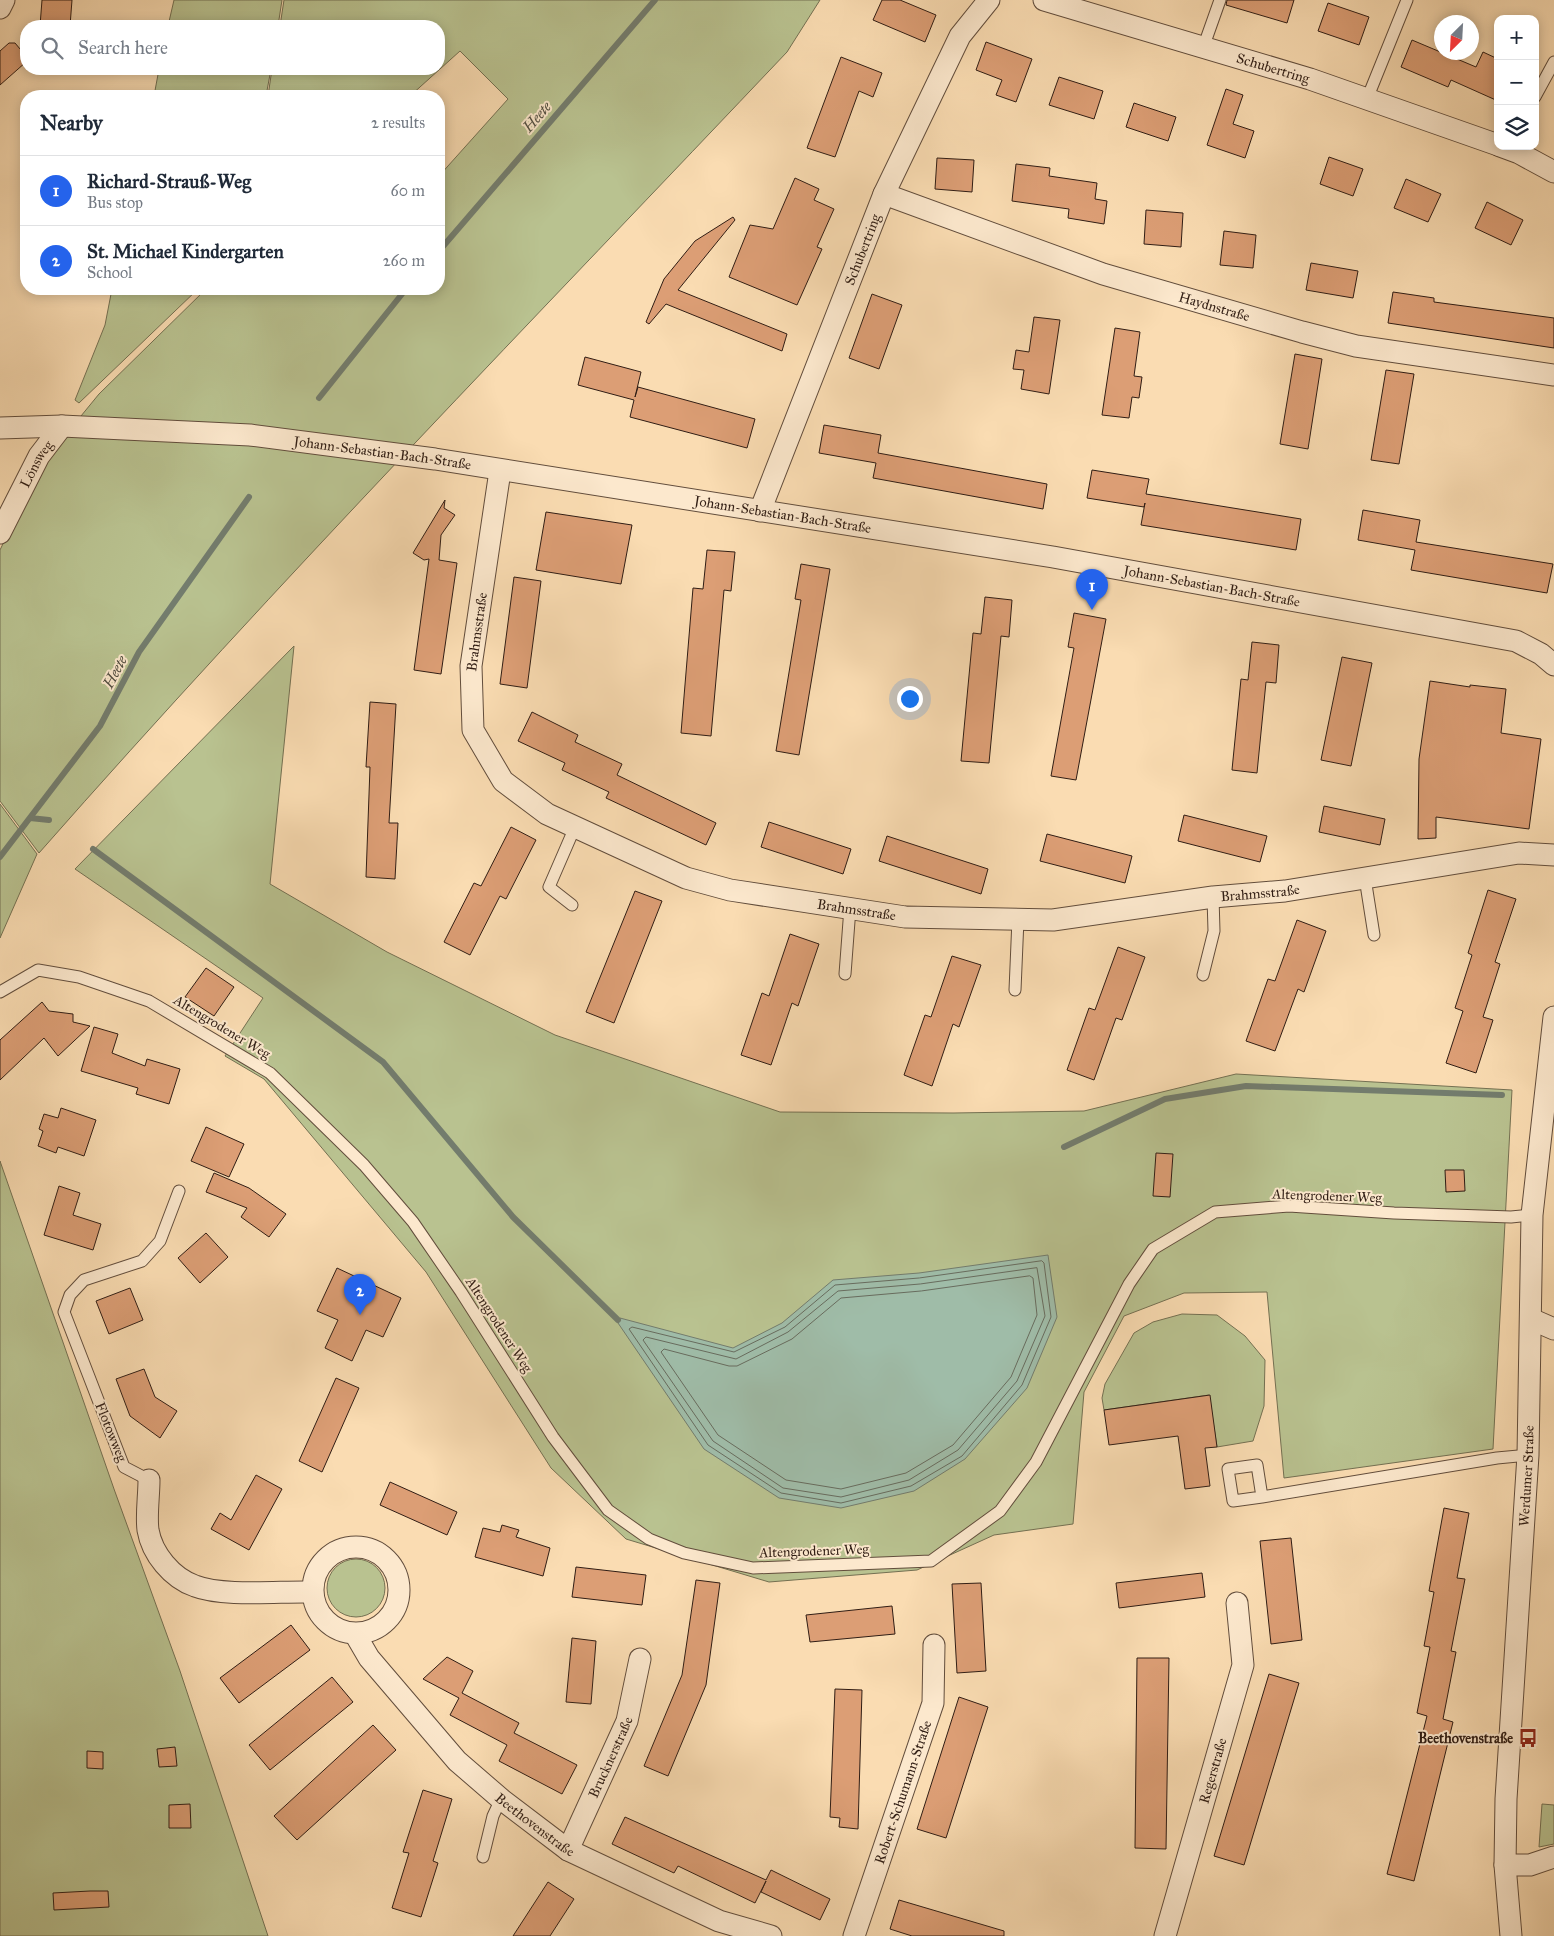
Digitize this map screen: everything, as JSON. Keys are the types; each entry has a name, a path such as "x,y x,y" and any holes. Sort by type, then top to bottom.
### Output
{"street":[{"path":"0,8 4,0"},
{"name":"Schubertring","path":"760,511 884,194 960,36 989,0"},
{"name":"Schubertring","path":"1044,0 1367,99 1494,143"},
{"name":"Schubertring","path":"1510,150 1554,172"},
{"name":"Haydnstraße","path":"884,194 1103,274 1302,332 1356,346 1554,375"},
{"name":"Johann-Sebastian-Bach-Straße","path":"0,428 62,426 250,435 434,459 500,471 1053,557 1516,641 1541,654 1554,665"},
{"name":"Lönsweg","path":"0,533 39,456 62,426"},
{"name":"Brahmsstraße","path":"500,471 471,666 473,730 504,780 547,814 686,878 730,890 905,917 1053,920 1214,897 1285,891 1519,853 1554,855"},
{"name":"Werdumer Straße","path":"1511,1936 1505,1865 1506,1799 1528,1455 1532,1215 1554,1017"},
{"path":"1530,1319 1554,1330"},
{"name":"Flotowweg","path":"149,1480 148,1530 157,1555 177,1577 195,1587 220,1591 312,1592"},
{"path":"343,1548 368,1548 380,1553 389,1561 396,1572 400,1586 399,1601 393,1614 383,1625 370,1632 355,1634 342,1632 321,1616 312,1592 314,1578 320,1565 330,1555 343,1548"},
{"name":"Regerstraße","path":"1165,1936 1243,1665 1237,1603"},
{"name":"Beethovenstraße","path":"355,1634 369,1658 457,1761 500,1799 568,1850 720,1921 771,1936"},
{"name":"Robert-Schumann-Straße","path":"854,1936 933,1703 934,1644"},
{"name":"Brucknerstraße","path":"568,1850 627,1721 640,1659"},
{"path":"1505,1865 1530,1865 1554,1856"}],"lane":[{"path":"1203,48 1220,0"},
{"path":"1367,99 1407,0"},
{"path":"1539,90 1554,62"},
{"path":"572,905 549,887 574,827"},
{"path":"1365,878 1374,935"},
{"path":"1203,975 1214,932 1214,897"},
{"path":"845,974 850,908"},
{"path":"1015,990 1018,919"},
{"name":"Altengrodener Weg","path":"0,992 38,970 80,977 149,1001 270,1072 364,1165 413,1222 462,1292 553,1437 608,1510 649,1539 684,1553 753,1568 931,1561 1000,1511 1036,1462 1129,1284 1153,1249 1215,1212 1289,1206 1394,1213 1511,1217 1532,1215"},
{"name":"Flotowweg","path":"149,1480 124,1467 64,1312 70,1295 84,1280 142,1261 160,1241 179,1191"},
{"path":"1262,1497 1528,1455"},
{"path":"483,1856 493,1816 500,1799"}],"green space":[{"path":"174,0 282,0 279,20 169,20"},
{"path":"284,0 820,0 787,52 315,549 39,853 0,801 0,550 40,466 99,394 200,295 445,295 445,169 508,99 460,51 445,64 445,20 281,20"},
{"path":"158,75 270,75 267,90 155,90"},
{"path":"271,75 433,75 417,90 269,90"},
{"path":"111,295 192,295 79,403 75,400 105,325"},
{"path":"294,646 270,884 387,952 555,1035 780,1112 953,1113 1084,1111 1236,1074 1512,1090 1493,1449 1284,1478 1267,1292 1184,1293 1124,1316 1084,1392 1073,1524 994,1535 917,1570 769,1582 626,1539 551,1468 426,1272 264,1079 225,1056 263,998 75,869"},
{"path":"0,804 37,854 0,938"},
{"path":"0,1161 114,1489 180,1671 268,1936 0,1936"},
{"path":"1182,1314 1217,1315 1245,1336 1265,1360 1264,1406 1253,1441 1217,1447 1209,1395 1104,1410 1102,1398 1105,1384 1134,1333 1153,1322"},
{"path":"350,1559 362,1559 377,1567 385,1582 385,1594 377,1609 362,1617 350,1617 335,1609 327,1594 327,1582 335,1567"},
{"path":"1542,1804 1554,1805 1554,1844 1539,1847"}],"water":[{"path":"1048,1255 1057,1317 1027,1388 965,1459 914,1491 841,1508 779,1498 704,1449 618,1323 620,1318 733,1348 782,1323 833,1280 919,1273"}],"building":[{"path":"42,0 72,0 70,20 40,20"},
{"path":"882,0 900,0 936,15 925,42 873,20"},
{"path":"1227,0 1294,0 1287,23 1226,5"},
{"path":"1328,3 1369,17 1359,45 1318,31"},
{"path":"1412,40 1434,49 1434,60 1459,60 1476,67 1483,52 1494,57 1494,99 1451,80 1448,87 1401,67"},
{"path":"986,42 1032,59 1016,102 996,95 1002,80 976,70"},
{"path":"9,43 15,43 20,49 20,67 0,85 0,51"},
{"path":"841,57 882,73 873,97 859,91 835,157 807,148"},
{"path":"1059,77 1103,91 1094,119 1049,105"},
{"path":"1226,89 1243,95 1233,124 1254,131 1245,158 1207,145"},
{"path":"1134,103 1176,117 1168,141 1126,127"},
{"path":"1329,157 1363,169 1353,196 1320,184"},
{"path":"937,158 974,160 972,192 935,189"},
{"path":"1016,164 1050,168 1049,176 1097,183 1095,199 1107,201 1104,224 1068,218 1069,209 1012,201"},
{"path":"795,178 819,189 814,200 834,209 817,247 822,249 797,305 729,277 750,225 773,229"},
{"path":"1406,179 1441,194 1428,222 1394,208"},
{"path":"1487,202 1523,220 1511,245 1475,228"},
{"path":"1146,210 1183,213 1181,247 1144,244"},
{"path":"733,217 735,220 678,290 787,334 782,351 666,304 649,324 646,322 664,279 695,241"},
{"path":"1224,231 1256,235 1253,268 1220,265"},
{"path":"1311,263 1358,271 1353,298 1306,290"},
{"path":"1393,292 1434,298 1434,302 1554,318 1554,348 1388,323"},
{"path":"872,294 902,305 879,369 849,358"},
{"path":"1034,317 1060,320 1049,394 1021,389 1024,370 1013,369 1016,350 1029,352"},
{"path":"1115,328 1140,332 1134,376 1142,377 1139,398 1132,397 1129,418 1102,415"},
{"path":"1295,354 1322,359 1308,449 1280,444"},
{"path":"585,357 641,372 635,397 638,387 755,419 747,448 630,417 634,400 578,385"},
{"path":"1386,370 1414,374 1399,464 1371,460"},
{"path":"824,425 881,435 878,453 1047,484 1043,509 873,478 876,463 819,453"},
{"path":"1092,470 1149,479 1146,494 1301,519 1296,550 1141,525 1145,503 1144,507 1087,498"},
{"path":"445,500 444,508 455,515 441,535 439,560 457,563 441,674 414,670 429,559 424,560 413,553"},
{"path":"1363,510 1420,520 1416,542 1553,564 1547,593 1411,570 1415,550 1358,540"},
{"path":"546,512 632,525 621,584 536,570"},
{"path":"707,550 735,552 731,591 724,590 711,736 681,733 693,588 703,589"},
{"path":"801,564 830,569 799,755 776,751 801,600 795,599"},
{"path":"514,577 541,581 527,688 500,684"},
{"path":"985,597 1012,600 1009,637 1001,636 989,763 961,761 973,633 981,634"},
{"path":"1074,613 1106,619 1076,780 1051,776 1074,648 1068,647"},
{"path":"1252,642 1279,645 1276,683 1266,682 1257,773 1232,770 1241,679 1248,680"},
{"path":"1342,657 1372,663 1351,766 1321,760"},
{"path":"1430,681 1470,687 1470,685 1506,689 1501,733 1541,739 1529,829 1436,817 1436,838 1418,839 1419,759"},
{"path":"370,702 396,704 389,823 398,823 395,879 366,877 370,767 366,767"},
{"path":"532,712 578,735 575,742 622,764 617,775 716,823 706,845 606,798 609,792 562,770 565,763 518,741"},
{"path":"1324,806 1385,819 1380,845 1319,832"},
{"path":"1184,815 1267,836 1260,862 1178,841"},
{"path":"769,822 851,849 843,874 761,847"},
{"path":"511,827 536,840 506,899 500,896 470,955 444,942 474,883 481,886"},
{"path":"1047,834 1132,856 1125,883 1040,861"},
{"path":"887,836 988,869 981,894 879,861"},
{"path":"1488,890 1516,899 1495,962 1500,964 1483,1017 1493,1020 1476,1073 1446,1063 1463,1011 1455,1008 1472,955 1468,953"},
{"path":"635,891 662,901 614,1023 586,1012"},
{"path":"1297,920 1326,931 1304,992 1298,989 1275,1051 1246,1041 1268,979 1275,981"},
{"path":"790,934 819,944 798,1006 792,1003 771,1065 741,1055 762,993 769,996"},
{"path":"1118,947 1145,957 1122,1020 1116,1018 1094,1080 1067,1070 1089,1008 1095,1010"},
{"path":"952,956 981,965 959,1027 953,1024 932,1086 904,1075 925,1015 931,1017"},
{"path":"206,968 234,987 214,1016 185,997"},
{"path":"42,1002 49,1011 73,1014 73,1022 90,1026 58,1056 44,1038 0,1080 0,1040"},
{"path":"94,1027 118,1034 112,1053 145,1066 147,1059 180,1069 169,1104 136,1094 138,1088 81,1071"},
{"path":"61,1108 96,1120 84,1156 58,1147 56,1153 38,1146 43,1131 39,1129 44,1114 58,1118"},
{"path":"206,1127 244,1144 229,1177 191,1161"},
{"path":"1156,1153 1173,1154 1170,1197 1153,1196"},
{"path":"1445,1170 1464,1170 1465,1191 1446,1192"},
{"path":"214,1173 249,1188 286,1214 269,1237 241,1217 247,1208 206,1192"},
{"path":"59,1186 80,1193 73,1215 101,1224 93,1250 44,1235"},
{"path":"206,1233 228,1257 200,1283 178,1258"},
{"path":"337,1268 401,1298 383,1337 366,1330 352,1361 325,1348 338,1320 317,1311"},
{"path":"130,1288 143,1320 109,1334 96,1301"},
{"path":"144,1369 155,1397 177,1411 160,1438 130,1416 116,1379"},
{"path":"336,1378 359,1388 322,1472 299,1461"},
{"path":"1210,1395 1217,1447 1205,1448 1210,1486 1185,1489 1178,1436 1109,1445 1104,1410"},
{"path":"256,1475 282,1489 249,1550 211,1529 220,1513 231,1520"},
{"path":"390,1482 457,1512 447,1535 380,1505"},
{"path":"1444,1508 1469,1513 1457,1578 1465,1579 1451,1651 1456,1652 1443,1719 1453,1722 1414,1881 1387,1874 1427,1716 1417,1713 1430,1647 1424,1646 1434,1592 1429,1591"},
{"path":"502,1525 519,1530 516,1537 550,1548 543,1576 475,1557 483,1528 500,1532"},
{"path":"1291,1538 1302,1640 1271,1644 1260,1541"},
{"path":"576,1567 646,1575 642,1605 572,1597"},
{"path":"1202,1573 1205,1597 1119,1608 1116,1583"},
{"path":"696,1580 720,1583 706,1685 668,1776 644,1766 682,1675"},
{"path":"981,1583 986,1671 957,1673 952,1584"},
{"path":"892,1606 895,1634 810,1642 806,1615"},
{"path":"291,1625 310,1650 239,1703 220,1678"},
{"path":"572,1638 596,1641 591,1704 566,1702"},
{"path":"447,1657 473,1671 462,1693 519,1723 514,1733 577,1765 562,1794 499,1761 507,1745 450,1715 459,1698 423,1679"},
{"path":"1137,1658 1169,1658 1166,1849 1135,1848"},
{"path":"1269,1674 1299,1683 1244,1865 1214,1856"},
{"path":"332,1677 353,1702 270,1770 249,1745"},
{"path":"835,1689 862,1690 858,1829 839,1827 840,1818 830,1817"},
{"path":"959,1697 988,1707 946,1838 917,1829"},
{"path":"373,1725 396,1750 297,1840 274,1816"},
{"path":"175,1747 177,1766 159,1767 157,1749"},
{"path":"87,1751 103,1752 103,1769 87,1768"},
{"path":"423,1790 452,1799 433,1861 438,1863 421,1917 392,1908 409,1853 403,1852"},
{"path":"190,1804 191,1828 169,1828 169,1805"},
{"path":"625,1817 766,1880 771,1870 830,1899 820,1920 761,1892 766,1881 755,1903 678,1866 674,1873 612,1844"},
{"path":"548,1882 574,1899 550,1936 513,1936"},
{"path":"108,1891 109,1907 54,1910 53,1893"},
{"path":"899,1900 1004,1931 1004,1936 912,1936 890,1929"}],"waterway":[{"name":"Heete","path":"445,244 655,0"},
{"name":"Heete","path":"319,398 401,295"},
{"name":"Heete","path":"0,857 100,726 139,652 249,497"},
{"path":"30,818 49,820"},
{"path":"93,849 383,1062 513,1217 618,1320"},
{"path":"1064,1147 1165,1099 1246,1086 1502,1095"}],"place":[{"name":"Richard-Strauß-Weg","path":"1092,610"},
{"name":"St. Michael Kindergarten","path":"360,1315"},
{"name":"Beethovenstraße","path":"1528,1738"}]}
